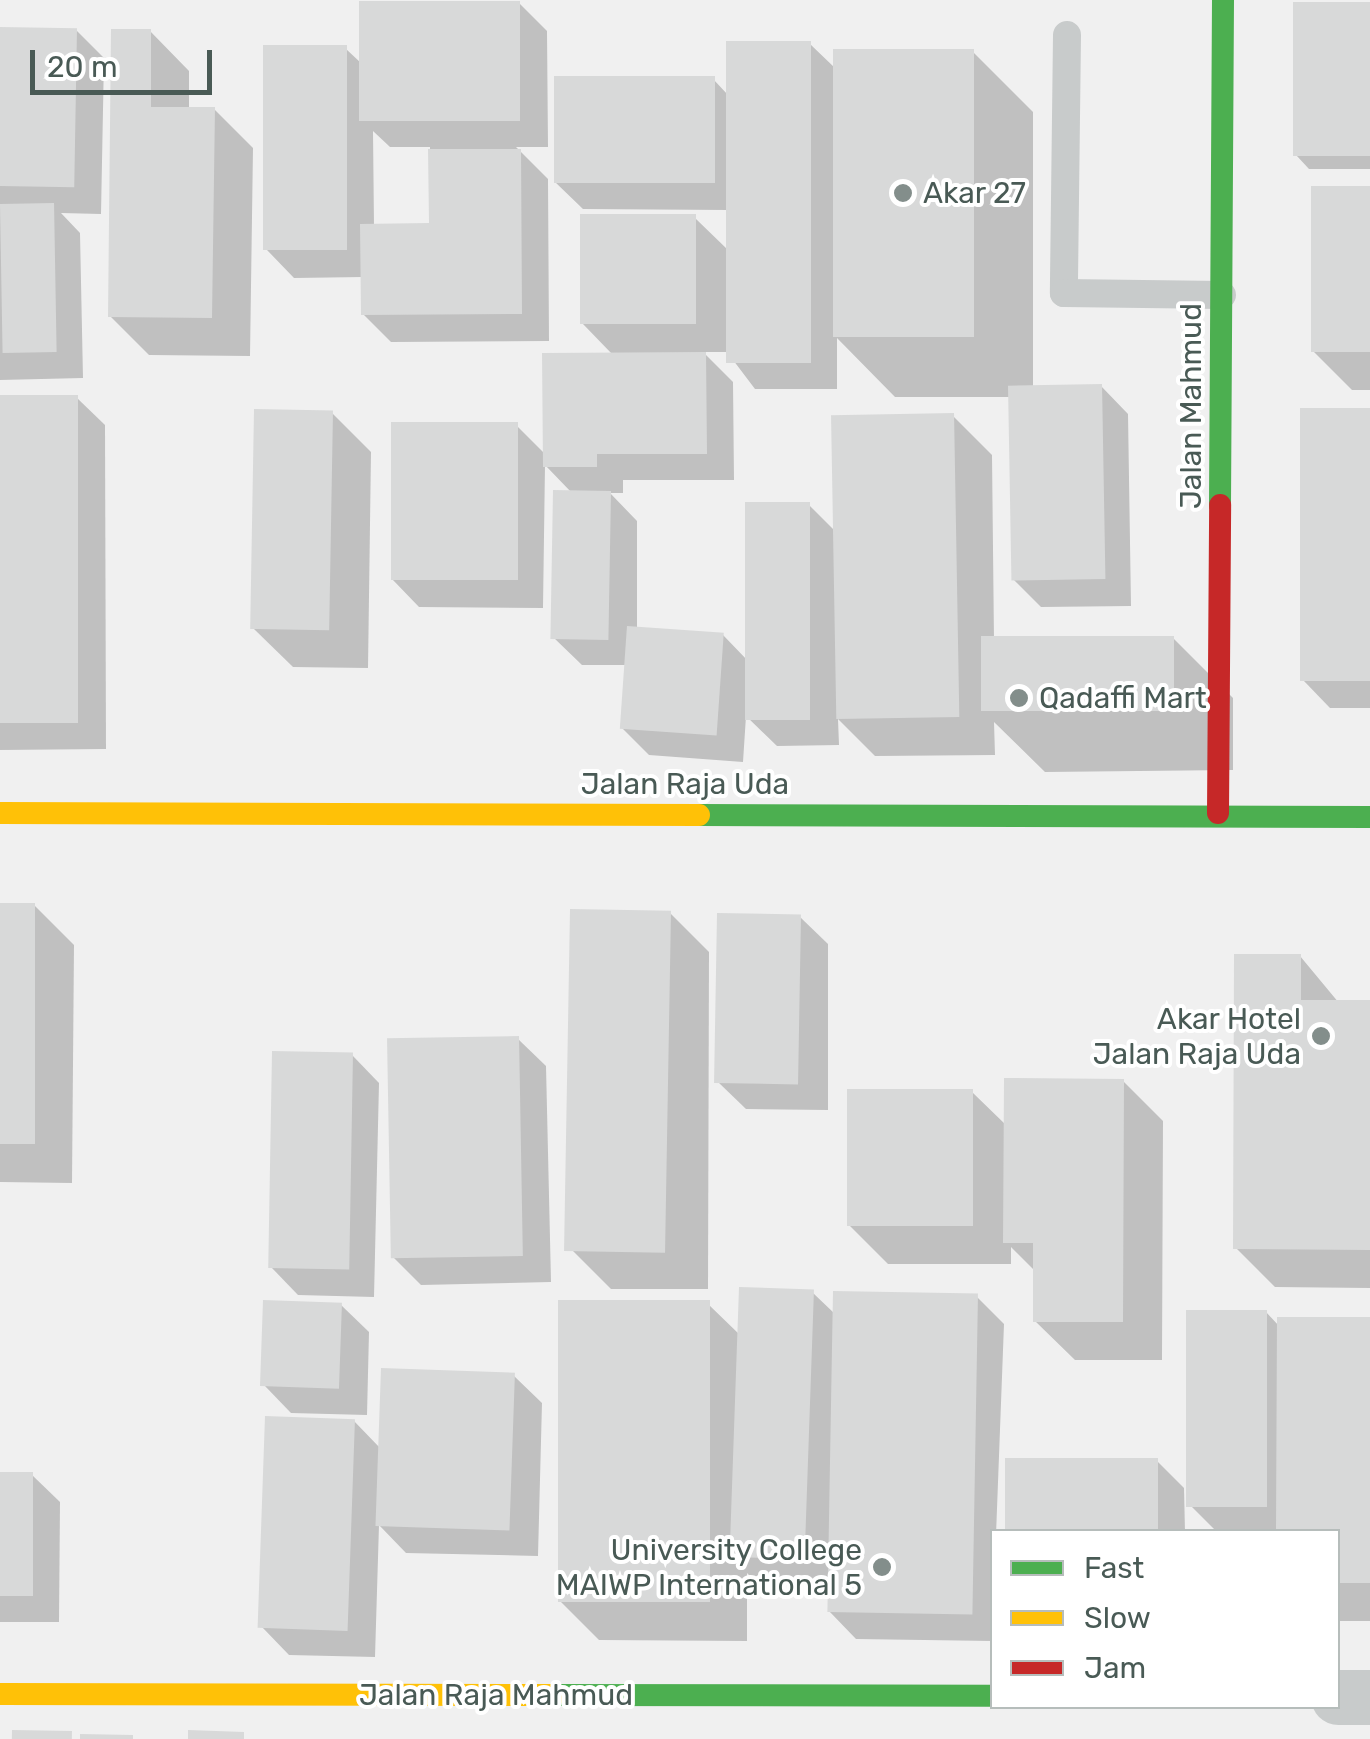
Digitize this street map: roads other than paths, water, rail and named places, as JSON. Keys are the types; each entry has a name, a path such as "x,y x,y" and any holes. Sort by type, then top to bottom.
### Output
{"street":[{"name":"Jalan Mahmud","path":"1218,813 1223,0"},
{"name":"Jalan Raja Uda","path":"0,813 1218,813 1370,817"},
{"name":"Jalan Raja Mahmud","path":"0,1694 990,1696"},
{"path":"1340,1697 1370,1697"}],"lane":[{"path":"1068,35 1064,293 1222,295"}],"place":[{"name":"Akar 27","path":"903,193"},
{"name":"Qadaffi Mart","path":"1019,698"},
{"name":"Akar Hotel Jalan Raja Uda","path":"1321,1036"},
{"name":"University College MAIWP International 5","path":"882,1567"}]}
